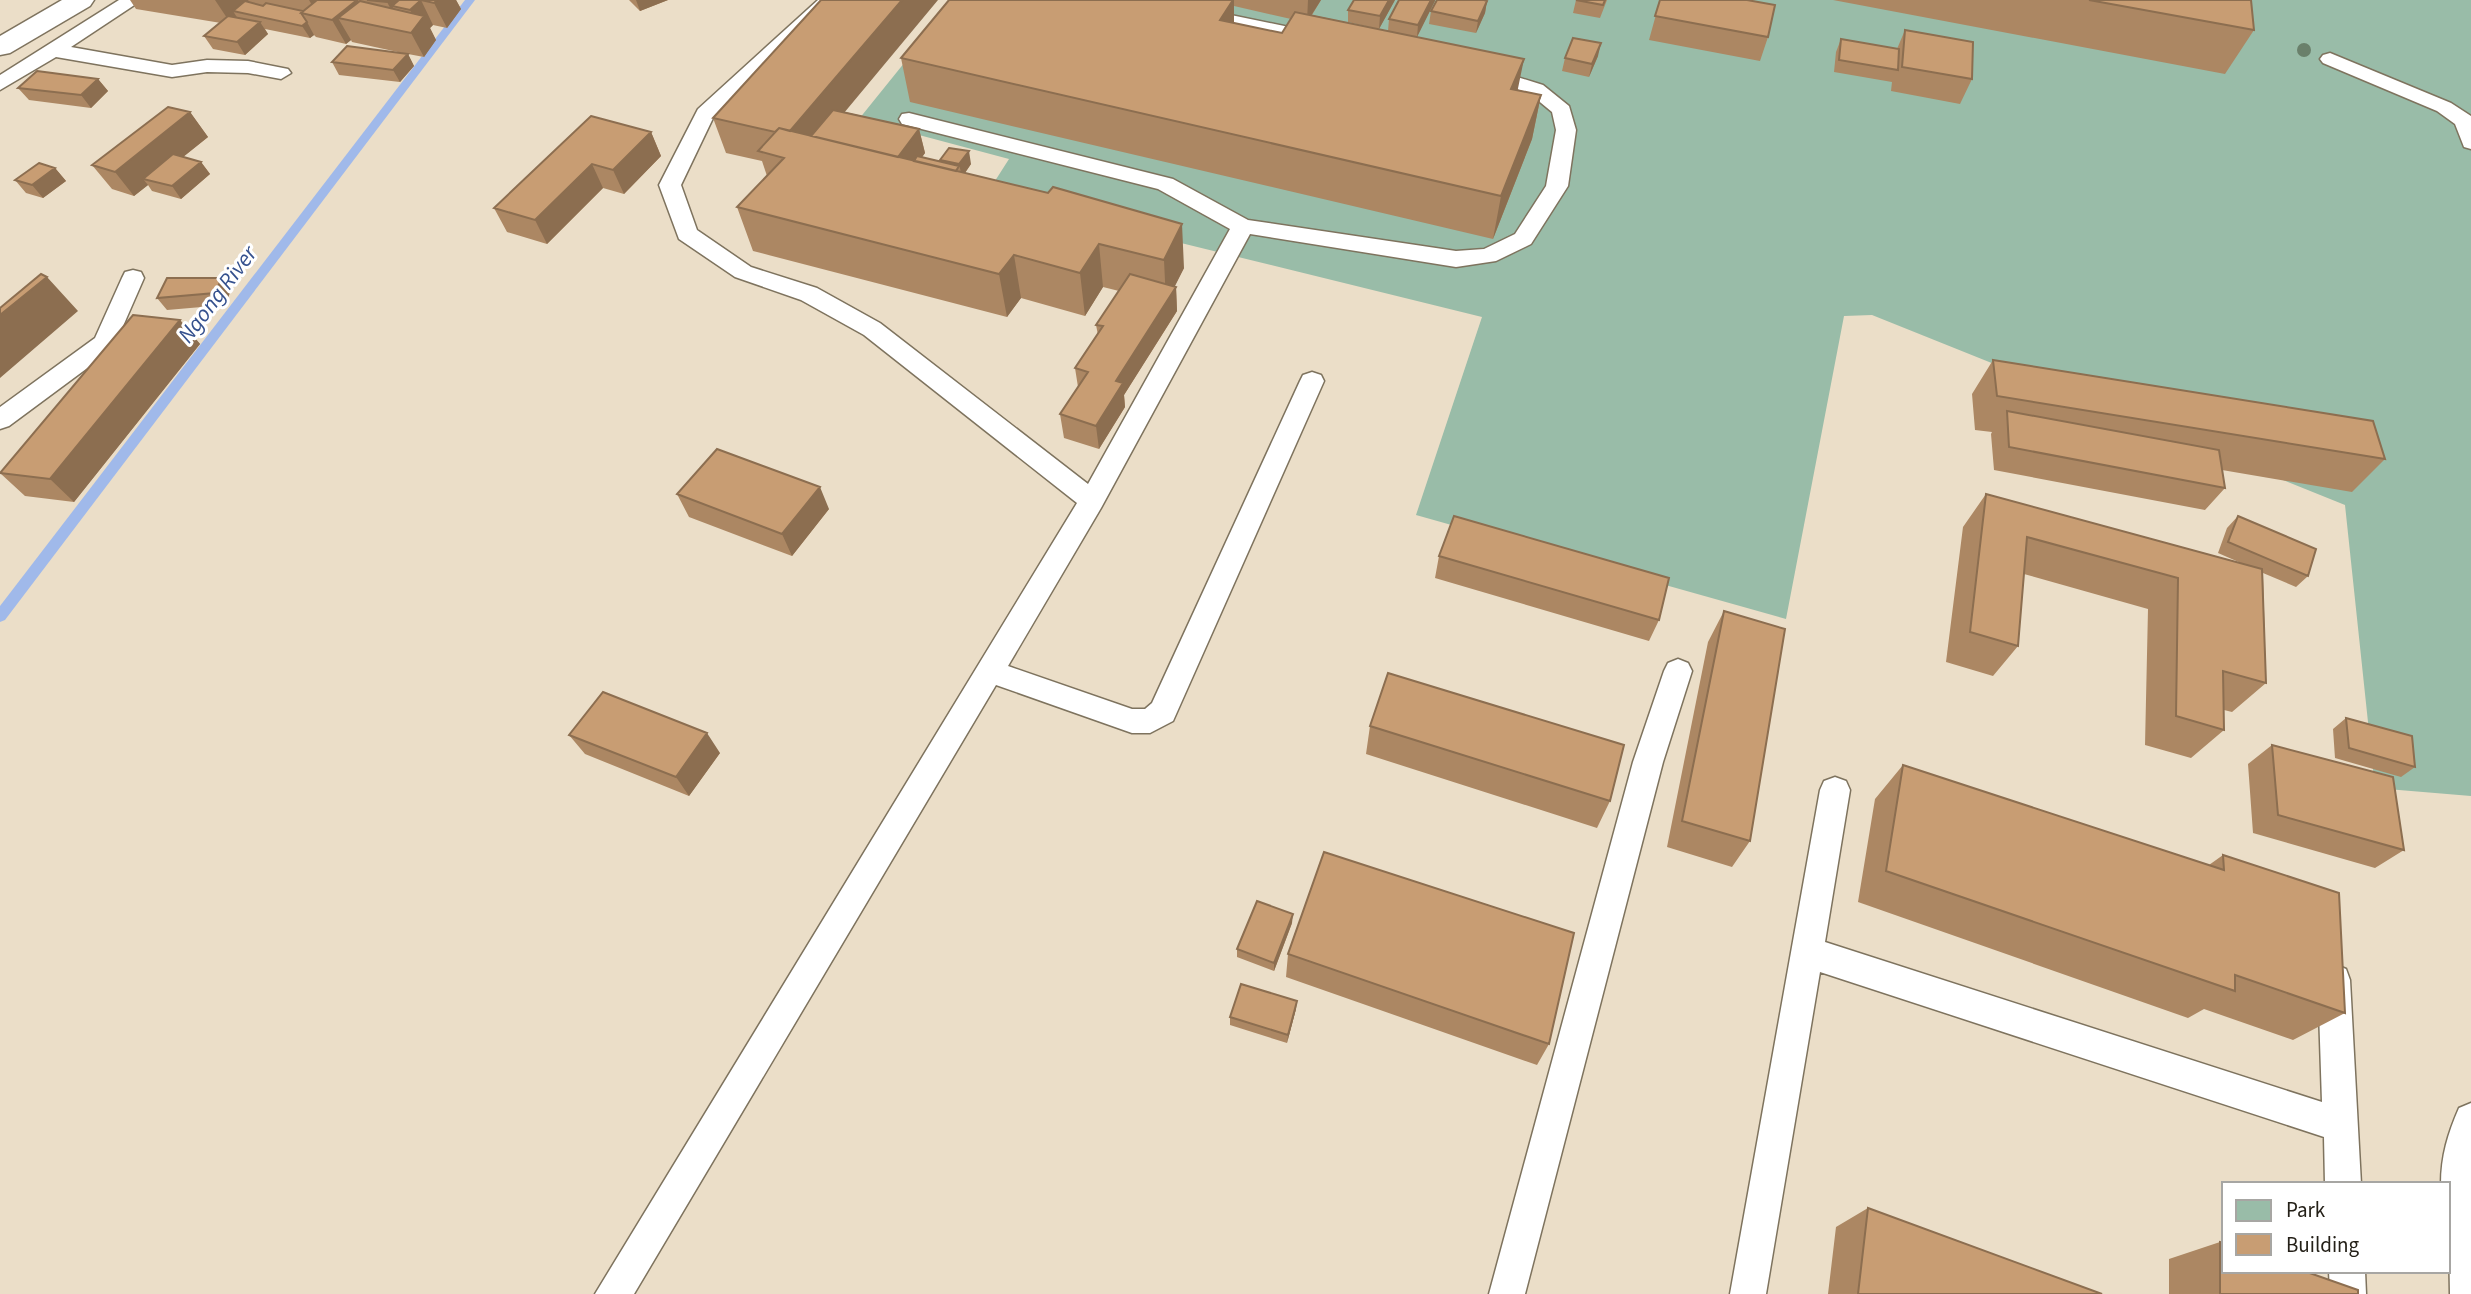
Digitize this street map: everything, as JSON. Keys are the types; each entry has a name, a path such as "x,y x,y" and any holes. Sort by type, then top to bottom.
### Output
{"highway":[{"path":"3,37 45,0"},
{"path":"3,37 56,0"},
{"path":"3,37 81,0"}],"lane":[{"path":"0,84 132,0"},
{"path":"829,0 705,113 670,185 687,234 743,271 809,294 872,329 1092,501"},
{"path":"1182,11 1342,44"},
{"path":"52,50 172,71 221,66 248,67 281,73"},
{"path":"2330,59 2444,107 2464,121 2471,142"},
{"path":"909,119 1165,184 1243,226 1456,259 1488,256 1523,239 1557,186 1566,130 1562,110 1536,89 1462,69"},
{"path":"613,1294 1092,501 1243,226"},
{"path":"0,420 105,343 133,278"},
{"path":"989,671 1132,721 1150,721 1163,712 1312,381"},
{"path":"1507,1294 1648,762 1678,671"},
{"path":"1748,1294 1835,790"},
{"path":"2333,944 2343,1182"},
{"path":"1807,952 2340,1125"},
{"path":"2468,1294 2458,1164 2463,1133 2471,1121"},
{"path":"2347,1273 2348,1294"}],"green space":[{"path":"955,0 2471,0 2471,796 2375,788 2345,505 1872,315 1844,316 1786,619 1416,515 1482,317 986,195 1009,159 859,119"}],"building":[{"path":"317,0 357,0 332,20 301,13"},
{"path":"399,0 421,0 410,10 392,6"},
{"path":"821,0 902,0 790,131 779,128 775,132 713,118"},
{"path":"949,0 1233,0 1220,20 1282,33 1295,12 1524,59 1511,89 1541,95 1501,196 901,58"},
{"path":"1354,0 1389,0 1380,16 1348,10"},
{"path":"1399,0 1431,0 1418,25 1389,19"},
{"path":"1437,0 1487,1 1478,21 1431,11"},
{"path":"1576,0 1605,0 1603,5"},
{"path":"1660,0 1747,0 1775,5 1768,37 1655,16"},
{"path":"2089,0 2251,0 2254,30"},
{"path":"245,1 303,11 301,13 307,22 302,26 233,11"},
{"path":"360,1 424,16 411,33 338,18"},
{"path":"228,16 260,22 237,42 204,36"},
{"path":"1905,30 1973,42 1972,79 1902,67"},
{"path":"1573,38 1601,43 1592,64 1565,58"},
{"path":"1841,39 1899,49 1898,70 1839,60"},
{"path":"347,46 408,54 393,70 332,62"},
{"path":"37,71 98,79 81,95 18,88"},
{"path":"168,107 190,112 115,172 92,165"},
{"path":"833,110 919,129 898,157 811,136"},
{"path":"591,116 651,132 613,170 592,164 535,220 494,208"},
{"path":"779,128 1048,193 1053,187 1182,224 1164,260 1099,244 1080,273 1014,255 999,274 737,207 784,158 758,151"},
{"path":"949,148 969,151 959,164 940,160"},
{"path":"173,154 201,162 172,186 143,179"},
{"path":"917,156 959,166 956,171 914,161"},
{"path":"39,163 55,168 32,185 15,180"},
{"path":"41,274 47,277 0,315 0,308"},
{"path":"1130,274 1176,287 1116,381 1123,383 1096,426 1060,414 1088,372 1075,368 1103,326 1096,325"},
{"path":"167,278 222,278 215,293 157,298"},
{"path":"133,315 180,320 50,479 0,473"},
{"path":"1993,360 2373,421 2385,459 1997,396"},
{"path":"2007,411 2219,450 2225,488 2009,447"},
{"path":"717,449 820,487 782,534 677,494"},
{"path":"1986,494 2262,569 2266,683 2223,671 2224,730 2176,716 2178,578 2027,537 2018,646 1970,632"},
{"path":"1454,516 1669,578 1659,620 1439,556"},
{"path":"2238,516 2316,549 2308,576 2228,542"},
{"path":"1724,611 1785,629 1750,841 1682,821"},
{"path":"1388,673 1624,745 1610,801 1370,726"},
{"path":"603,692 707,733 676,777 569,735"},
{"path":"2346,718 2412,736 2415,767 2349,748"},
{"path":"2272,745 2393,777 2404,850 2278,815"},
{"path":"1903,765 2224,870 2223,855 2339,893 2345,1013 2235,975 2235,991 1886,871"},
{"path":"1324,852 1574,933 1549,1044 1288,954"},
{"path":"1257,901 1293,914 1274,963 1237,949"},
{"path":"1241,984 1297,1001 1288,1035 1230,1017"},
{"path":"1868,1208 2102,1294 1858,1294"},
{"path":"2220,1242 2222,1273 2310,1273 2358,1290 2358,1294 2220,1294"}],"waterway":[{"name":"Ngong River","path":"0,616 470,0"}]}
